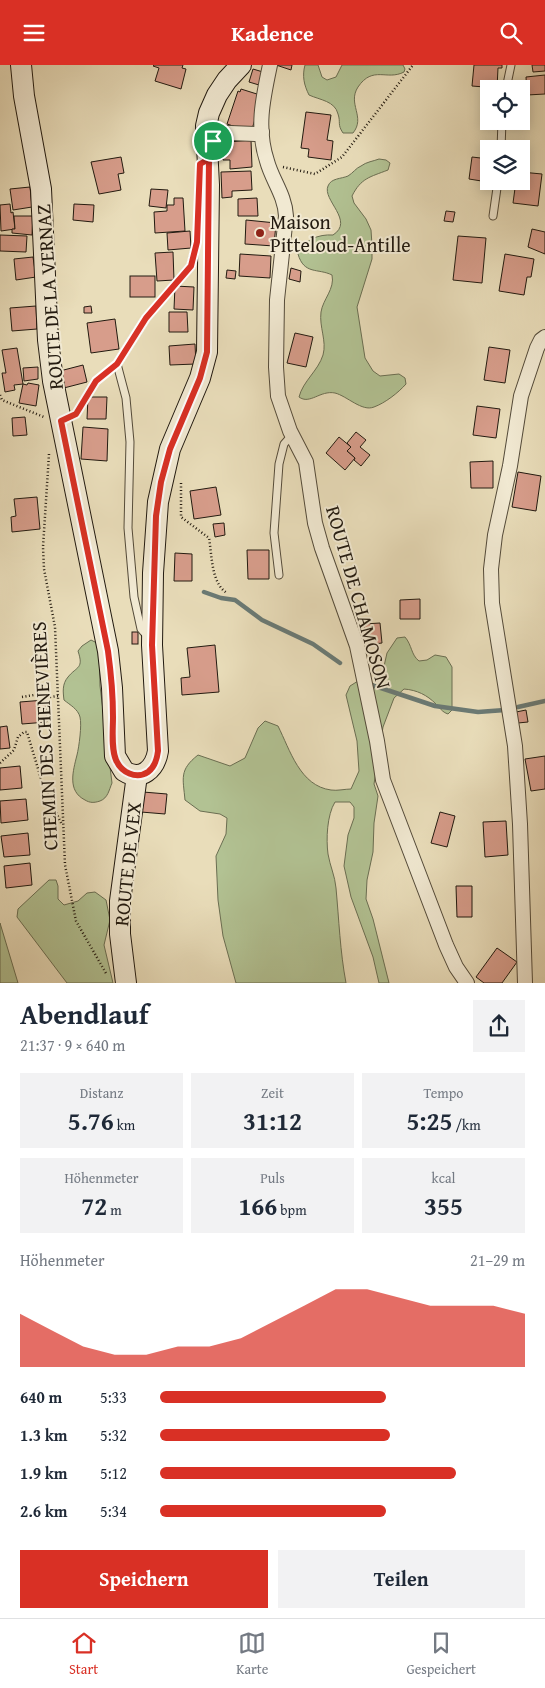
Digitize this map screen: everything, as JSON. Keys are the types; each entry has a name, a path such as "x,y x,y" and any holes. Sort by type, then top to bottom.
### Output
{"street":[{"name":"ROUTE DE LA VERNAZ","path":"22,65 26,105 41,189 49,353 53,381 108,651 112,688 115,756 124,771 137,775"},
{"path":"137,775 150,770 156,762 158,751 152,641 156,516 160,487 170,449 200,378 207,352 205,166 211,132 209,113 227,80 241,65"},
{"name":"ROUTE DE CHAMOSON","path":"270,65 261,110 262,132 266,160 280,190 286,211 276,300 278,397 292,435 304,456 317,533 356,646 386,790 446,945 467,983"},
{"path":"211,132 255,134 262,132"},
{"path":"525,983 520,824 515,745 492,603 491,569 495,535 510,466 521,395 537,348 545,337"},
{"name":"ROUTE DE VEX","path":"126,983 120,934 120,901 137,775"}],"lane":[{"path":"508,80 511,65"},
{"path":"493,216 497,190"},
{"path":"152,641 141,629 134,597 128,528 130,442 126,398 117,364 146,318 191,266 197,242 199,199"},
{"path":"278,575 274,533 279,464 284,444 292,435"}],"path":[{"path":"280,165 315,174 342,157 413,65"},
{"path":"0,395 2,400 62,418 96,381 117,364"},
{"name":"CHEMIN DES CHENEVIÈRES","path":"50,453 43,547 44,569 55,627 64,865 76,921 107,975"},
{"path":"181,483 182,517 209,538 216,579 222,590 227,593"},
{"path":"22,697 40,694 41,698 58,696"},
{"path":"0,763 14,750 18,737 27,732 42,782 63,829"}],"green space":[{"path":"305,65 318,65 322,77 327,80 336,77 342,65 403,65 405,69 404,72 398,74 375,75 364,80 355,93 354,99 358,121 356,127 353,133 343,133 334,106 309,95 304,80"},
{"path":"379,159 390,163 388,170 363,182 352,196 354,203 366,219 371,230 372,245 372,259 357,307 365,358 373,371 380,376 399,374 405,378 406,384 387,400 369,408 360,406 335,393 325,393 303,399 299,397 301,391 323,355 324,344 321,312 332,285 332,275 308,268 301,261 298,254 304,245 312,239 333,235 339,229 340,217 327,192 329,183 348,176 365,163"},
{"path":"405,637 414,656 419,661 427,660 435,655 446,657 452,667 452,710 448,714 425,696 404,689 394,698 383,727 374,784 378,796 374,823 373,852 367,880 366,899 389,983 379,983 373,957 351,897 344,866 348,835 354,818 354,807 350,802 335,802 329,820 327,848 335,884 346,983 236,983 223,936 218,900 216,856 226,834 227,818 220,814 200,811 185,800 183,780 185,770 198,755 230,766 245,758 258,728 265,721 278,726 297,765 311,782 331,790 351,789 359,771 357,741 346,695 350,686 358,681 372,687 380,684 387,653 397,638"},
{"path":"91,640 99,644 100,686 112,783 105,798 94,802 87,801 79,796 74,786 73,774 81,721 74,707 64,700 63,691 66,680 79,667 80,657 78,651"},
{"path":"49,880 56,880 58,899 64,905 78,901 87,893 95,892 106,900 110,920 104,945 113,983 67,983 17,917 18,909"},
{"path":"0,923 18,983 0,983"}],"building":[{"path":"154,65 183,65 182,68 186,69 181,89 155,81 159,68"},
{"path":"276,65 292,65 291,70"},
{"path":"474,65 502,65 502,68 498,68 497,80 480,80 480,87 472,86"},
{"path":"532,65 545,65 545,71 533,72"},
{"path":"253,69 263,72 259,85 249,82"},
{"path":"545,75 545,94 530,95 530,80 526,80 526,77"},
{"path":"241,89 260,95 260,104 251,132 227,124 238,91 240,92"},
{"path":"306,112 331,115 327,140 333,141 331,160 308,157 309,149 301,148"},
{"path":"251,140 252,167 230,169 230,160 223,160 222,148 229,147 229,142"},
{"path":"121,157 124,173 118,174 121,190 99,194 91,162"},
{"path":"472,157 480,158 480,181 469,179"},
{"path":"251,171 252,190 232,191 232,197 222,198 221,172"},
{"path":"530,173 542,174 538,206 513,203 515,190 530,190"},
{"path":"30,187 32,207 13,210 10,189"},
{"path":"151,189 168,190 166,208 149,206"},
{"path":"174,198 183,198 185,231 155,233 154,212 167,211 167,205 174,205"},
{"path":"257,198 258,216 238,216 238,199"},
{"path":"10,204 15,229 1,231 0,205"},
{"path":"74,204 94,205 93,222 73,220"},
{"path":"446,211 455,212 453,222 444,221"},
{"path":"14,216 33,216 32,235 12,233 12,229 15,229"},
{"name":"Maison Pitteloud-Antille","path":"246,220 276,223 274,246 245,244"},
{"path":"532,229 545,232 545,254 528,247"},
{"path":"190,231 191,248 168,250 167,233"},
{"path":"0,235 27,236 26,252 0,251"},
{"path":"458,236 486,238 482,283 453,280"},
{"path":"173,252 174,280 157,281 155,253"},
{"path":"240,254 271,256 270,278 239,276"},
{"path":"505,254 534,259 531,277 527,277 524,295 499,291"},
{"path":"33,257 36,277 16,280 14,259"},
{"path":"291,268 301,271 300,282 289,279"},
{"path":"227,270 236,271 235,279 226,278"},
{"path":"130,276 155,276 155,297 130,297"},
{"path":"175,286 194,287 193,310 174,309"},
{"path":"36,306 37,329 12,331 10,308"},
{"path":"91,306 92,313 84,313 84,307"},
{"path":"169,312 187,312 188,332 169,332"},
{"path":"115,319 119,349 91,353 87,323"},
{"path":"295,333 313,337 306,367 287,363"},
{"path":"195,344 196,364 170,365 169,346"},
{"path":"489,347 510,350 505,383 484,380"},
{"path":"17,348 23,384 14,385 15,390 5,392 2,373 6,373 2,350"},
{"path":"83,365 87,382 60,389 56,372"},
{"path":"38,367 38,379 24,381 23,368"},
{"path":"28,383 39,385 36,406 19,403 23,384 27,385"},
{"path":"88,397 107,397 106,419 87,419"},
{"path":"477,406 500,409 496,438 473,435"},
{"path":"25,417 27,435 13,436 12,418"},
{"path":"83,427 108,429 107,461 81,459"},
{"path":"356,432 366,440 360,447 370,455 361,466 347,451 351,447 347,443"},
{"path":"339,437 351,447 347,451 355,458 345,470 326,453"},
{"path":"493,461 493,488 471,488 470,462"},
{"path":"518,472 541,476 536,511 512,507"},
{"path":"216,487 221,515 194,519 190,491"},
{"path":"37,497 40,529 12,532 11,517 16,516 14,499"},
{"path":"224,523 225,535 215,537 213,524"},
{"path":"247,550 269,550 269,579 248,579"},
{"path":"175,553 192,554 192,581 174,581"},
{"path":"420,599 420,619 400,619 400,600"},
{"path":"380,623 382,643 365,645 364,624"},
{"path":"132,632 138,632 138,644 132,644"},
{"path":"215,645 219,692 182,695 181,678 190,677 187,648"},
{"path":"45,700 47,722 22,724 20,702"},
{"path":"526,710 528,722 518,723 516,712"},
{"path":"7,726 10,748 0,749 0,727"},
{"path":"545,756 545,789 531,791 525,759"},
{"path":"20,766 22,788 0,790 0,768"},
{"path":"143,792 167,794 165,814 141,812"},
{"path":"26,799 28,820 1,823 0,801"},
{"path":"440,812 455,816 447,847 431,843"},
{"path":"506,821 508,855 485,857 483,822"},
{"path":"28,833 30,855 4,857 1,836"},
{"path":"30,863 32,885 6,888 4,866"},
{"path":"456,886 472,886 472,917 457,917"},
{"path":"497,948 517,962 502,983 484,983 476,977"}],"waterway":[{"path":"204,592 221,598 235,600 262,620 313,644 340,663"},
{"path":"372,685 435,706 478,712 505,710"},
{"path":"518,707 545,701"}],"place":[{"name":"Maison Pitteloud-Antille","path":"260,233"}],"route":[{"path":"213,141 209,159 207,352 200,378 170,449 161,482 156,516 152,645 158,751 156,762 150,770 146,773 133,775 124,771 118,764 115,756 110,662 61,421 76,414 96,381 117,364 146,318 191,266 197,242 200,164 209,159 206,132 215,132 213,141"}]}
